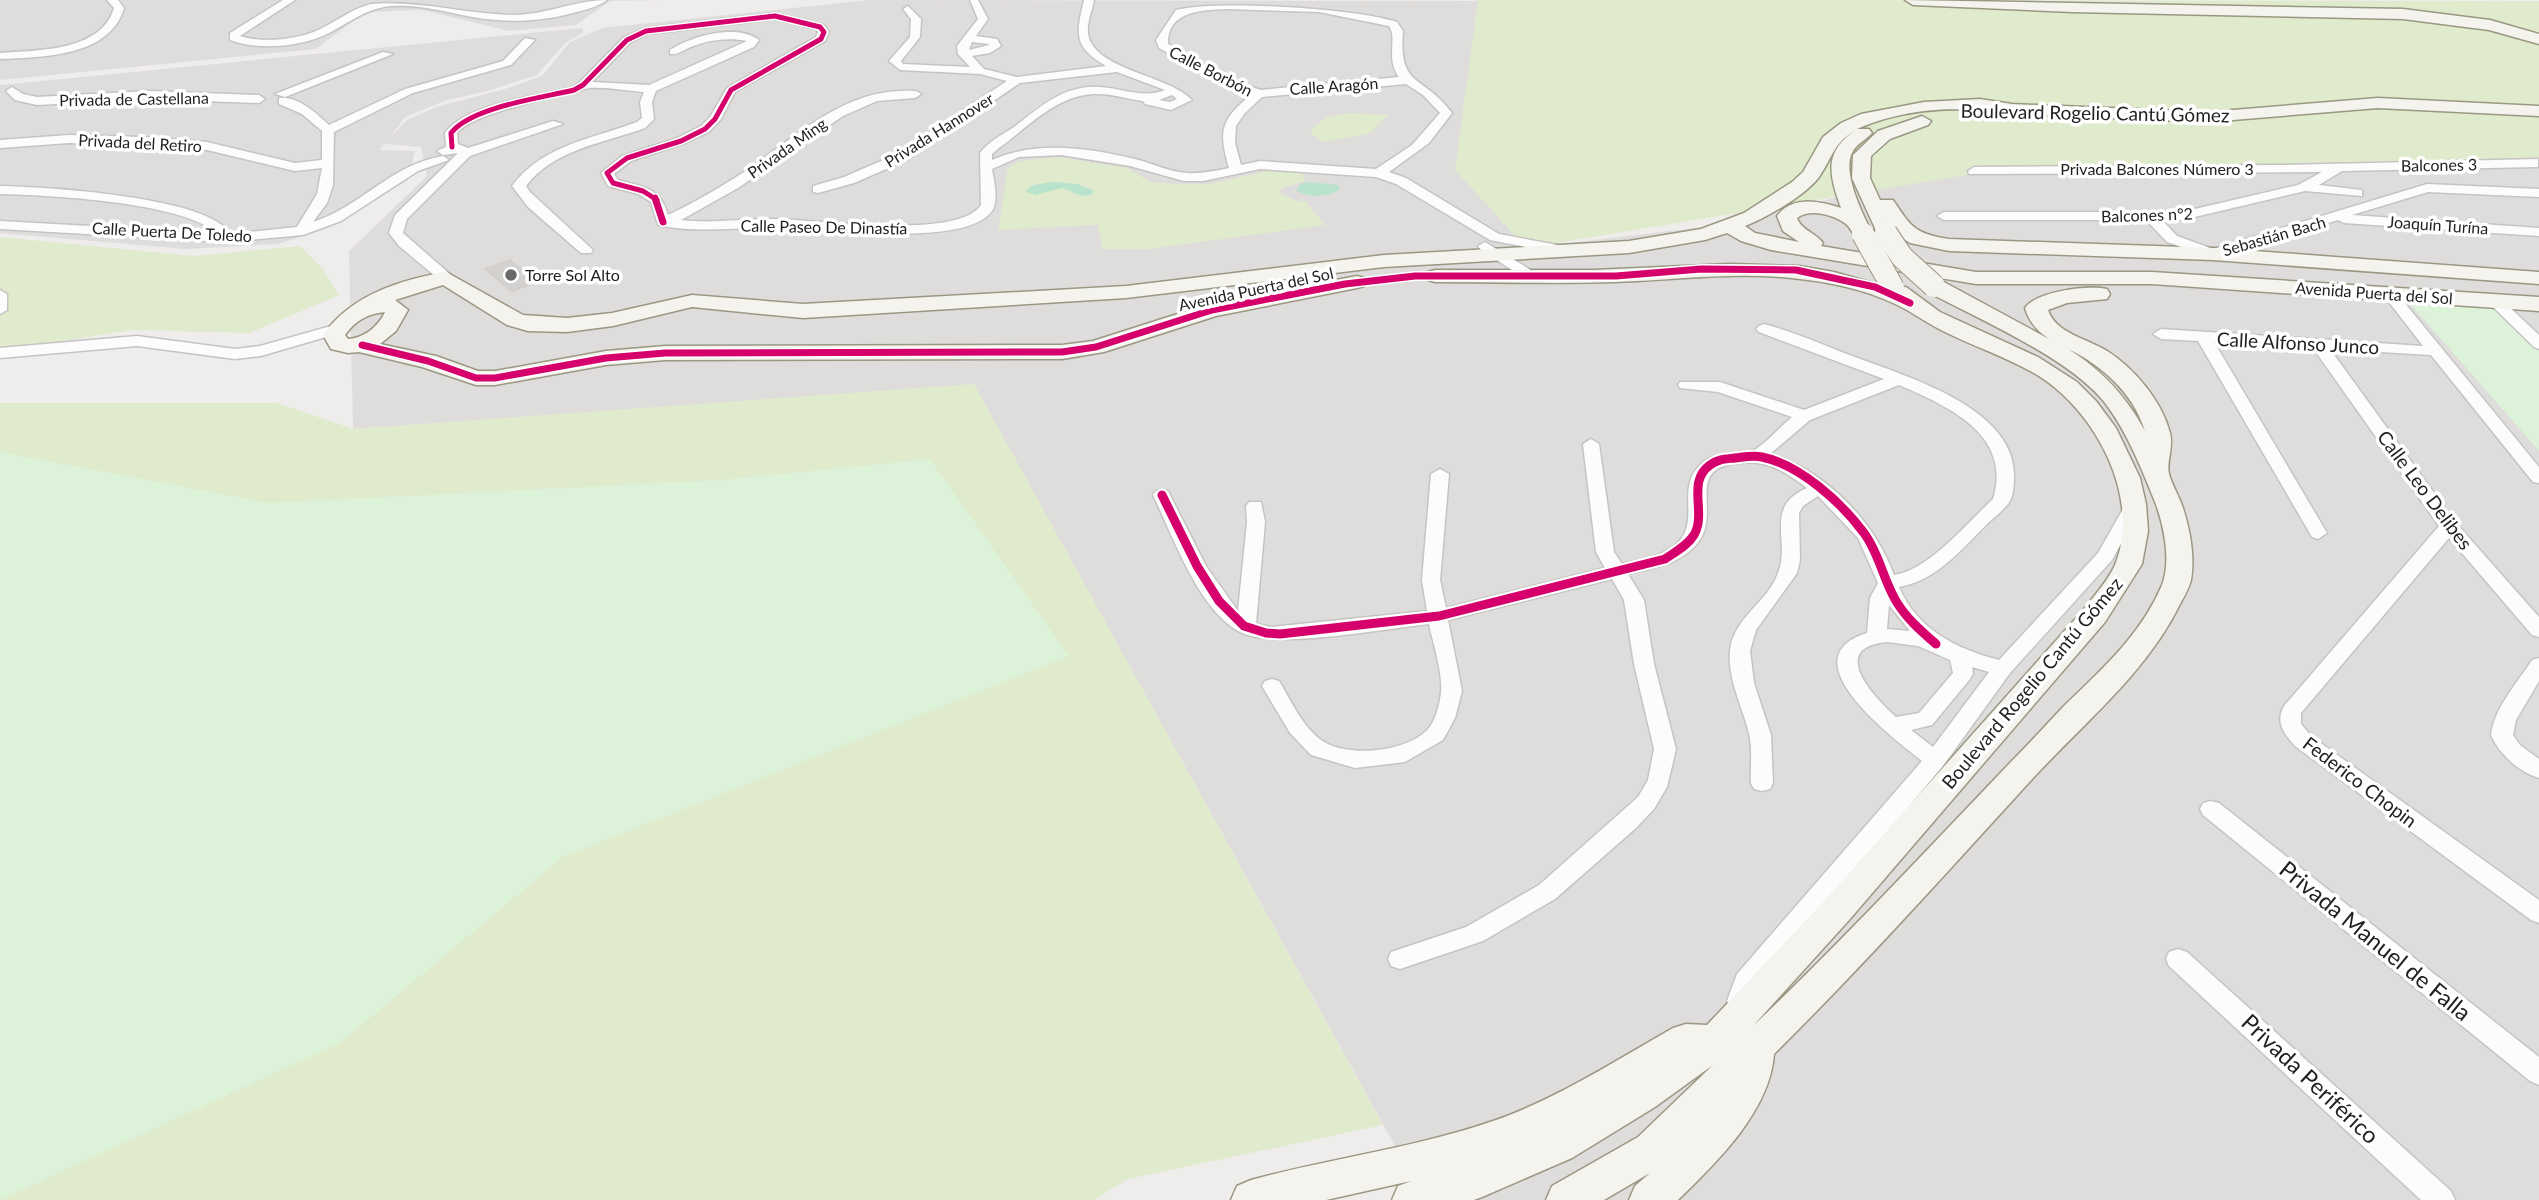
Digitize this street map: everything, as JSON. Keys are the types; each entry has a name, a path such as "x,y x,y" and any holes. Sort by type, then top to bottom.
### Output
{"main road":[{"path":"1913,0 2072,7 2403,14 2490,25 2539,39"},
{"path":"2010,0 2396,9 2459,15 2539,33"},
{"name":"Boulevard Rogelio Cantú Gómez","path":"1566,1200 1652,1150 1711,1094 1750,1029 1838,909 2095,615 2124,576 2127,566 2134,530 2127,480 2113,445 2098,418 2072,389 2025,359 1942,321 1901,295 1859,227 1840,163 1843,150 1853,139 1870,129 1914,114 2008,108 2208,117 2378,103 2539,114"},
{"name":"Avenida Puerta del Sol","path":"452,283 515,320 528,324 566,325 591,323 692,301 803,311 1126,292 1340,275 1461,256 1578,252 1631,257 1737,223 1799,186 1811,175 1829,141 1847,127 1867,118 1924,107 1980,104 2008,108"},
{"name":"Boulevard Rogelio Cantú Gómez","path":"1412,1200 1468,1183 1558,1145 1641,1095 1715,1042 1750,1029 1819,986 2074,715 2126,664 2158,620 2177,582 2179,546 2170,507 2157,473 2118,403 2087,372 2040,343 1934,286 1902,257 1886,233 1861,178 1859,168 1862,155 1884,135 1924,120 1969,115 2015,114 2215,124 2407,109 2539,114"},
{"name":"Avenida Puerta del Sol","path":"1859,168 1877,187 1899,228 1918,239 1949,245 2213,254 2539,278"},
{"path":"1813,243 1790,227 1787,216 1798,208 1818,208 1859,227"},
{"path":"1737,223 1758,241"},
{"path":"1737,223 1813,243 1938,267 1975,271 2280,264 2290,261"},
{"path":"1461,256 1475,250 1477,246 1473,238"},
{"path":"1600,275 1631,257 1696,246 1758,241 1965,277 2152,278 2208,282"},
{"path":"2368,267 2401,275 2461,282 2490,297 2539,297"},
{"name":"Avenida Puerta del Sol","path":"338,329 334,335 339,344 348,347 362,345 428,361 476,377 495,378 606,358 665,353 1062,352 1096,347 1212,310 1340,275 1600,275 1701,269 1796,270 1901,295"},
{"path":"2157,473 2161,443 2150,411 2126,378 2101,357 2046,327 2037,317 2036,308 2045,302 2067,297 2208,282"},
{"name":"Avenida Puerta del Sol","path":"2208,282 2490,297 2539,304"},
{"path":"338,329 368,307 390,305 452,283"},
{"path":"362,345 379,334 393,320 398,301"},
{"path":"1649,1200 1694,1159 1747,1084 1756,1063 1750,1029"},
{"path":"1251,1200 1290,1188 1465,1148 1548,1118 1686,1040 1715,1042"}],"street":[{"path":"0,57 50,51 91,41 111,27 119,17 119,8 112,0"},
{"path":"290,0 234,35 239,41 246,42 304,37 322,32 362,9 403,2 421,2 455,10 514,18 553,16 602,0"},
{"path":"1088,0 1084,40 1091,50 1119,68 1171,89 1186,100 1171,106 1162,106 1141,97"},
{"name":"Calle Borbón","path":"1236,168 1226,132 1230,121 1259,94 1225,80 1163,46 1162,40 1174,17 1200,5 1228,1 1339,10 1393,24 1398,31 1394,54 1397,68 1440,103 1446,113 1427,138 1383,176"},
{"path":"974,2 983,19 963,47 964,54 980,71"},
{"path":"908,9 916,19 915,37 895,61 896,65 912,69 980,71 1017,80 1119,68"},
{"name":"Calle Paseo De Dinastía","path":"448,156 451,133 458,124 476,115 561,95 583,85 627,40 646,31 775,16 811,23 824,32 821,39 798,54 731,90 724,97 721,113 706,129 684,141 611,167 607,173 613,183 652,195 657,200 663,222 657,225 653,232 676,234 706,227 767,222 859,229 958,225 976,219 985,212 989,203 986,182 988,166"},
{"path":"586,250 572,233 526,197 519,186 525,176 542,163 640,125 648,119 646,102 651,89 750,45 753,40 743,36 720,37 684,45 674,52"},
{"path":"964,54 986,51 995,46 993,41 969,38"},
{"path":"328,130 409,91 507,63 529,40"},
{"path":"282,97 387,54"},
{"name":"Privada Hannover","path":"818,189 862,175 902,157 1017,80"},
{"name":"Calle Aragón","path":"1259,94 1409,80"},
{"name":"Calle Paseo De Dinastía","path":"583,85 651,89"},
{"path":"1171,89 1165,96 1141,97 1095,90 1072,93 1040,108 1026,124 986,153 985,160 988,166 1017,153 1061,151 1096,155 1184,177 1203,177 1260,165 1287,165 1383,176 1401,181 1495,237 1578,252"},
{"name":"Privada de Castellana","path":"12,91 23,99 37,101 149,95 259,99 258,103 265,104 282,97"},
{"name":"Privada Ming","path":"663,222 727,189 820,123 862,101 880,95 915,94"},
{"path":"282,97 318,119 328,130 330,158 327,187 319,205 307,216 303,231"},
{"path":"318,119 360,115"},
{"path":"448,156 466,153 557,124"},
{"name":"Privada del Retiro","path":"0,144 69,139 143,141 207,146 295,167 330,158"},
{"path":"1001,142 1017,153"},
{"path":"448,156 460,148 466,153"},
{"name":"Calle Puerta De Toledo","path":"0,225 226,238 303,231 339,217 414,166 448,156"},
{"name":"Avenida Puerta del Sol","path":"448,156 396,225 396,233 404,243 452,283"},
{"name":"Balcones 3","path":"2342,167 2538,163"},
{"name":"Privada Balcones Número 3","path":"1973,171 2342,167"},
{"name":"Balcones n°2","path":"1944,216 2151,218 2216,210 2305,187 2342,167"},
{"path":"2283,169 2298,176 2305,187 2357,193"},
{"path":"1383,176 1391,185 1530,275"},
{"name":"Sebastián Bach","path":"2213,254 2427,188 2539,193"},
{"path":"0,190 84,192 112,196 162,207 203,221 221,229 226,238"},
{"path":"319,205 339,217"},
{"path":"2128,217 2156,239 2172,239 2213,254"},
{"path":"2151,218 2172,239"},
{"name":"Joaquín Turína","path":"2336,218 2539,232"},
{"path":"194,236 203,221"},
{"path":"2135,252 2152,245 2156,239"},
{"path":"398,301 426,262"},
{"path":"2389,293 2539,478"},
{"path":"0,294 0,310"},
{"path":"2490,297 2539,344"},
{"path":"6,352 137,341 235,354 261,351 338,329"},
{"path":"1764,329 1899,379 1952,403 1992,436 2006,466 2005,488 2001,501 1946,554 1920,574 1909,579 1888,582"},
{"name":"Calle Alfonso Junco","path":"2161,334 2436,351"},
{"path":"2203,337 2318,533"},
{"name":"Calle Leo Delibes","path":"2318,344 2449,526 2539,630"},
{"path":"1759,456 1804,416 1899,379"},
{"path":"1686,385 1720,387 1804,416"},
{"path":"1399,959 1474,934 1547,892 1629,822 1646,803 1659,781 1665,749 1644,664 1634,600 1605,552 1591,444"},
{"path":"1162,495 1223,609 1246,627 1280,634 1439,616 1665,559 1686,546 1698,529 1699,476 1706,467 1721,459 1759,456 1800,474 1820,489 1865,533 1907,616 1936,644"},
{"path":"1272,686 1297,728 1319,749 1355,760 1397,756 1435,735 1445,718 1452,691 1431,580 1440,474"},
{"path":"1762,783 1760,737 1743,675 1740,650 1748,629 1787,576 1791,560 1789,516 1792,505 1809,492 1820,489"},
{"path":"1246,627 1256,522 1255,506"},
{"path":"1750,1029 1740,1001 1746,981 1935,760 2003,668 2105,556 2132,508"},
{"name":"Federico Chopin","path":"2449,526 2291,711 2289,719 2292,729 2303,740 2539,913"},
{"path":"1876,637 1880,598 1888,582"},
{"path":"1935,760 1854,688 1846,669 1847,658 1853,648 1876,637 1903,636 1936,644 1959,655 2003,668"},
{"path":"1892,724 1916,723 1933,715 1963,674 1959,655"},
{"path":"2539,666 2504,723 2502,735 2508,745 2539,770"},
{"name":"Privada Manuel de Falla","path":"2211,809 2539,1073"},
{"name":"Privada Periférico","path":"2178,959 2441,1200"}],"shaded area":[{"path":"0,0 666,0 610,1 576,25 509,31 422,10 365,12 316,49 0,80"},
{"path":"870,0 1478,1 1526,248 1728,224 1975,163 2539,160 2539,1200 1425,1200 974,385 353,429 349,251 427,176 421,147 384,144 380,150 415,151 408,180 326,229 278,244 186,249 0,233 0,85 582,28 583,33 565,43 537,75 484,92 447,100 405,117 388,140 408,119 440,106 542,76 570,42 602,28"}],"green space":[{"path":"1472,0 2539,1 2539,160 2009,168 1526,248 1455,170 1478,1"},
{"path":"1350,113 1388,115 1369,134 1323,142 1313,135 1311,129 1326,118"},
{"path":"1059,157 1127,168 1150,182 1177,184 1210,184 1272,170 1302,172 1305,181 1282,188 1280,193 1306,202 1325,225 1149,249 1102,249 1098,225 998,230 1008,168 1019,161"},
{"path":"1053,182 1077,184 1093,190 1093,194 1082,196 1062,188 1035,195 1025,191 1033,185"},
{"path":"1302,183 1337,185 1341,189 1318,196 1296,190"},
{"path":"0,237 194,256 300,246 323,269 339,295 249,333 132,330 0,351"},
{"path":"2405,298 2494,304 2539,350 2539,451"},
{"path":"974,384 1383,1125 1128,1179 1094,1200 0,1200 0,403 277,403 353,429"},
{"path":"0,452 269,503 721,480 930,459 1069,656 563,857 340,1043 0,1200"}],"building":[{"name":"Torre Sol Alto","path":"510,260 537,282 512,291 485,269"}],"cycle path":[{"path":"452,147 451,133 458,124 476,115 574,90 583,85 627,40 646,31 775,16 820,27 824,32 821,39 731,90 715,119 705,129 681,141 627,158 607,173 613,183 643,191 657,200 663,222"},
{"path":"362,345 428,361 476,378 495,378 606,358 665,353 1062,352 1096,347 1212,310 1345,284 1415,276 1616,276 1701,269 1796,270 1875,287 1910,303"},
{"path":"1162,495 1207,585 1231,616 1244,626 1257,631 1280,634 1439,616 1665,559 1687,544 1696,531 1699,515 1697,488 1702,473 1720,460 1760,456 1802,476 1857,523 1874,550 1896,601 1914,624 1936,644"}],"place":[{"name":"Torre Sol Alto","path":"511,275"}]}
